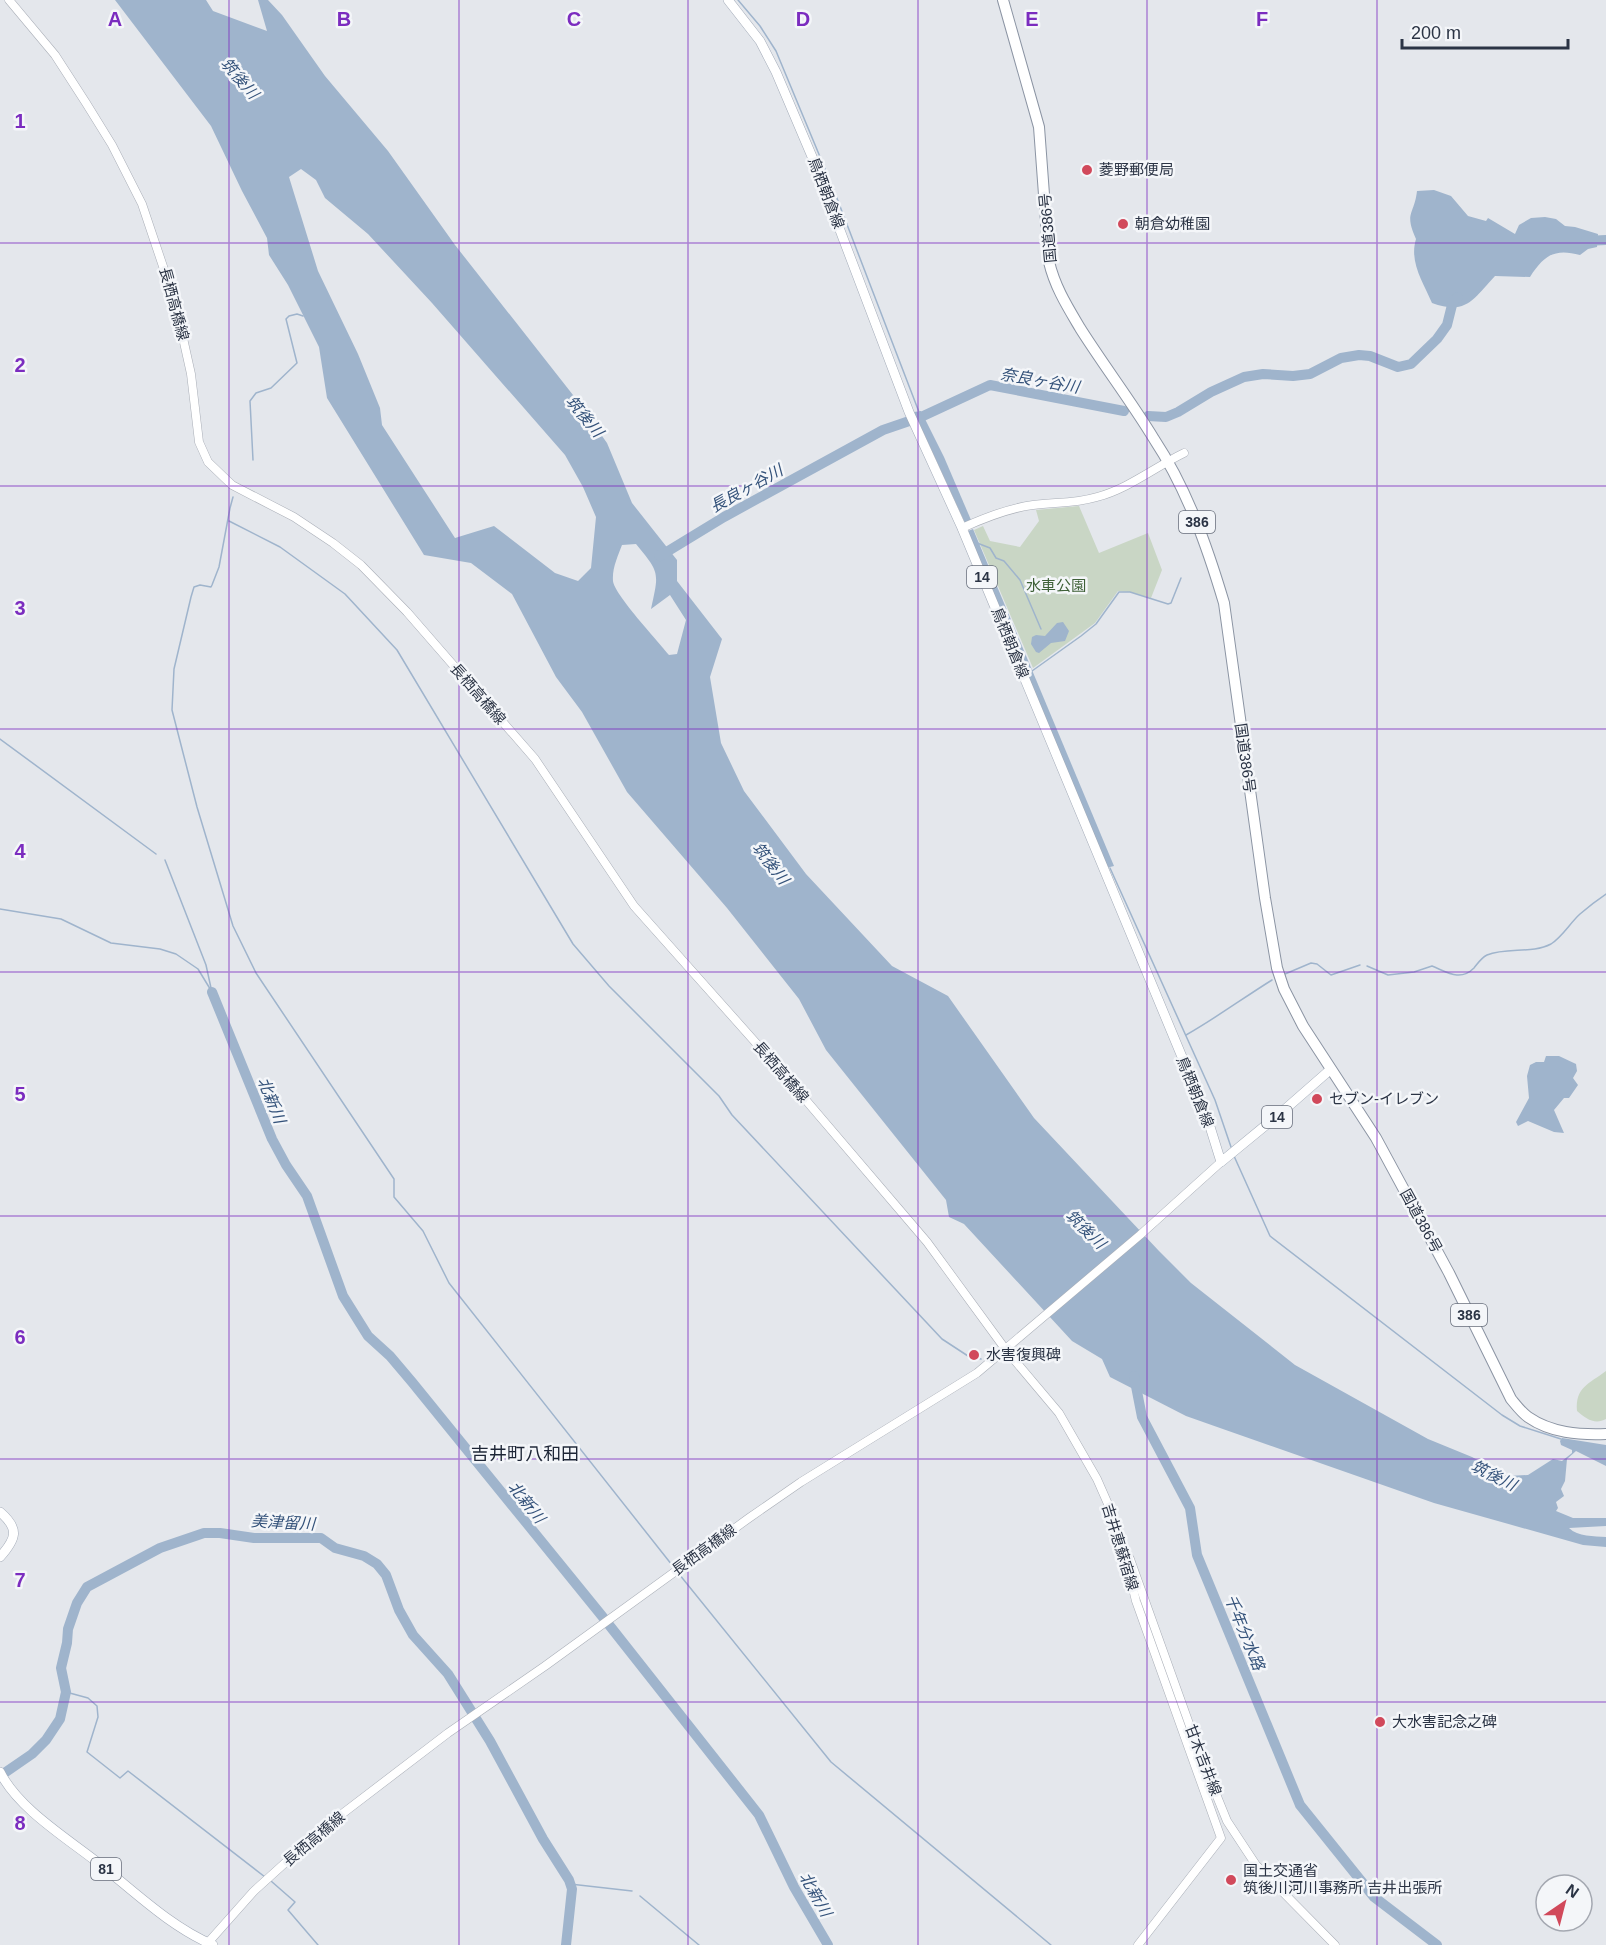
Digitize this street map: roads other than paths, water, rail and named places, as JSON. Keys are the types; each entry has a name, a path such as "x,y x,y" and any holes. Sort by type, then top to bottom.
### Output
{"highway":[{"name":"国道386号","path":"1003,0 1039,127 1052,276 1059,293 1086,337 1168,460 1202,532 1224,603 1265,898 1277,968 1293,1006 1330,1069 1376,1138 1449,1273 1511,1399 1527,1417 1553,1428 1579,1435 1606,1434"}],"main road":[{"name":"長栖高橋線","path":"9,0 55,55 112,145 142,204 175,302 191,374 199,442 208,462 232,485 294,517 333,543 361,565 407,612 535,759 634,906 927,1242 1008,1347 977,1373 801,1482 457,1727 342,1814 270,1876 209,1944"},
{"name":"鳥栖朝倉線","path":"728,0 760,41 776,72 813,159 909,412 964,528 1207,1117 1221,1162"},
{"path":"964,528 1019,508 1074,503 1100,496 1184,453"},
{"name":"14","path":"1221,1162 1330,1069"},
{"path":"1008,1347 1221,1162"},
{"name":"吉井恵蘇宿線","path":"1008,1347 1059,1413 1097,1479 1122,1544 1136,1601 1221,1838 1138,1945"},
{"path":"0,1512 12,1524 14,1530 13,1542 0,1557"},
{"name":"甘木吉井線","path":"1122,1544 1130,1559 1201,1757 1227,1821 1257,1865 1335,1945"},
{"name":"81","path":"0,1772 6,1784 29,1808 170,1921 209,1944"}],"water":[{"name":"筑後川","path":"115,0 206,0 213,11 267,31 258,0 268,0 282,15 325,76 388,151 455,245 573,395 607,443 632,503 677,560 677,581 722,639 710,677 721,743 744,791 806,874 892,966 948,996 1034,1118 1159,1251 1191,1283 1295,1365 1428,1439 1472,1457 1508,1476 1528,1475 1553,1459 1562,1461 1572,1453 1572,1450 1561,1445 1562,1438 1606,1445 1606,1466 1576,1451 1567,1459 1565,1481 1561,1489 1564,1496 1556,1502 1558,1508 1556,1511 1573,1518 1606,1518 1606,1526 1569,1528 1581,1535 1606,1537 1606,1547 1583,1545 1434,1503 1186,1416 1110,1377 1102,1359 1072,1341 964,1224 949,1217 946,1200 826,1050 799,999 727,908 627,792 582,712 556,677 512,594 471,563 424,555 327,398 319,347 288,285 269,255 267,238 211,126","holes":["301,169 316,180 325,198 368,234 432,303 565,455 596,517 591,568 578,581 555,573 494,526 455,538 382,425 380,408 358,354 318,271 289,177","636,544 650,561 656,574 651,609 670,595 686,620 677,654 669,655 615,587 613,571 622,545"]},
{"path":"1434,190 1451,196 1468,216 1486,221 1488,218 1515,234 1519,225 1531,218 1545,217 1556,219 1565,226 1598,234 1597,247 1588,249 1580,255 1564,252 1551,255 1540,263 1530,277 1495,276 1475,298 1462,306 1432,303 1416,264 1414,247 1416,239 1410,219 1417,191"},
{"path":"921,411 971,520 965,523 914,412"},
{"path":"973,529 1114,866 1106,868 968,531"},
{"path":"1063,622 1069,631 1065,641 1051,643 1039,653 1036,652 1031,644 1032,637 1045,636 1057,623"},
{"path":"1546,1056 1559,1056 1576,1064 1577,1071 1573,1078 1578,1085 1569,1098 1564,1098 1554,1110 1564,1133 1554,1132 1528,1121 1518,1126 1516,1122 1529,1098 1527,1076 1530,1065 1544,1062"}],"waterway":[{"path":"738,0 760,26 776,51 833,188 919,412"},
{"name":"奈良ヶ谷川","path":"1585,241 1606,240"},
{"name":"奈良ヶ谷川","path":"1148,416 1166,417 1244,377 1263,374 1293,376 1310,374 1341,358 1359,355 1370,356 1398,367 1411,364 1437,339 1447,325 1453,301 1458,297"},
{"path":"253,460 250,401 256,393 271,388 297,363 286,319 297,314 303,316"},
{"name":"長良ヶ谷川","path":"659,555 883,430 921,417 990,385 1124,411"},
{"path":"233,497 219,567 212,585 211,587 200,585 194,587 191,597 174,669 172,710 197,807 233,926 256,973 394,1179 394,1197 423,1231 449,1283 672,1565"},
{"path":"229,521 280,547 345,594 397,650 573,944 609,986 719,1096 732,1115 942,1339 968,1356 981,1359"},
{"path":"977,543 990,548 996,558 1004,561 1020,580 1041,629"},
{"path":"1032,671 1096,624 1119,592 1130,592 1168,604 1171,603 1181,578"},
{"path":"0,739 156,854"},
{"path":"165,860 206,965 211,988"},
{"path":"1110,868 1215,1100 1231,1147"},
{"path":"1367,966 1388,975 1414,972 1432,966 1448,973 1464,974 1487,955 1503,951 1536,949 1551,944 1580,914 1606,894"},
{"path":"0,909 61,919 111,943 160,949 176,954 198,969 212,992"},
{"path":"1285,974 1311,963 1317,964 1331,975 1360,965"},
{"path":"1186,1035 1272,980"},
{"name":"北新川","path":"212,992 272,1139 307,1196 343,1296 368,1336 390,1356 412,1382 602,1616 759,1815 794,1887 828,1945"},
{"path":"1234,1156 1270,1236 1502,1415 1520,1426 1561,1439"},
{"name":"千年分水路","path":"1134,1376 1142,1417 1190,1508 1197,1555 1300,1805 1374,1897 1437,1945"},
{"name":"美津留川","path":"0,1776 32,1754 46,1740 60,1719 66,1692 61,1668 68,1629 77,1603 87,1587 160,1548 204,1533 254,1538 321,1538 335,1548 364,1556 377,1564 386,1575 399,1610 413,1635 448,1674 490,1741 543,1839 569,1880 572,1889 566,1945"},
{"path":"679,1574 831,1762 1051,1945"},
{"path":"66,1692 88,1698 97,1706 98,1717 87,1752 120,1778 128,1771 265,1877"},
{"path":"271,1881 295,1902 288,1910 318,1945"},
{"path":"570,1884 632,1891"},
{"path":"640,1896 699,1945"}],"place":[{"name":"菱野郵便局","path":"1087,170"},
{"name":"朝倉幼稚園","path":"1123,224"},
{"name":"セブン-イレブン","path":"1317,1099"},
{"name":"水害復興碑","path":"974,1355"},
{"name":"大水害記念之碑","path":"1380,1722"},
{"name":"国土交通省 筑後川河川事務所 吉井出張所","path":"1231,1880"}],"district":[{"name":"吉井町八和田","path":"525,1454"}],"park label":[{"name":"水車公園","path":"1056,586"}]}
